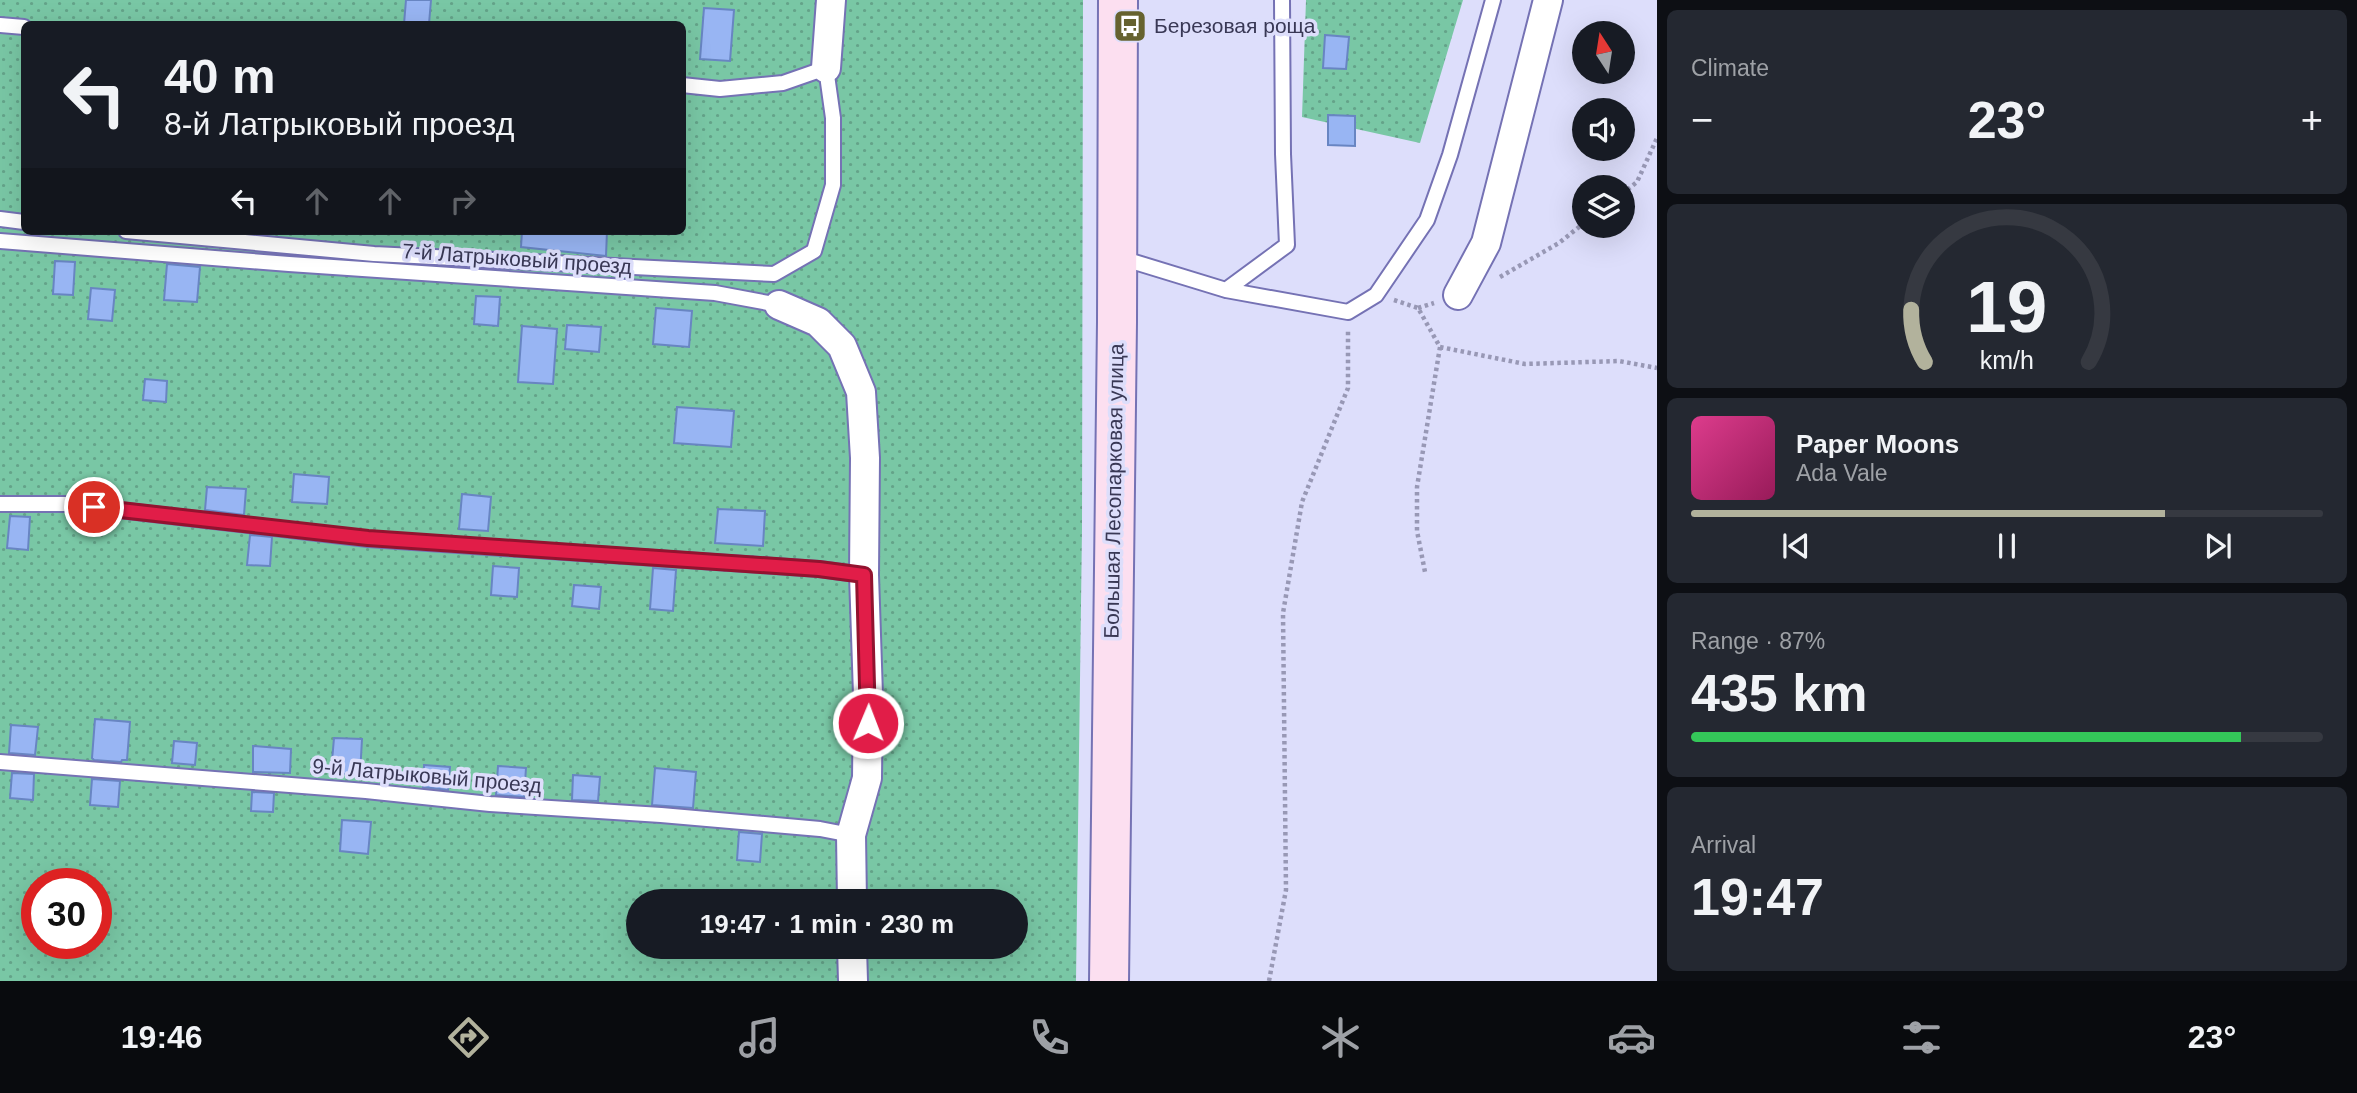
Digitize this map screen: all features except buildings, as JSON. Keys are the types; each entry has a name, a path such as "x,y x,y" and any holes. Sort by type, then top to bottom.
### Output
{"main road":[{"name":"Большая Лесопарковая улица","path":"1109,981 1118,0"}],"street":[{"path":"826,68 831,0"},
{"path":"1458,295 1486,243 1548,0"},
{"path":"779,305 818,322 842,346 862,392 865,458 867,778 850,835 852,889"},
{"path":"852,959 853,981"}],"lane":[{"path":"1226,290 1287,245 1283,155 1282,0"},
{"path":"1117,257 1226,290 1348,312 1376,295 1427,220 1450,155 1493,0"},
{"path":"0,25 21,27"},
{"path":"169,235 374,254 774,274 814,251 833,185 833,118 826,68 783,83 720,89 686,85"},
{"path":"0,219 21,222"},
{"name":"7-й Латрыковый проезд","path":"0,240 289,264 715,293 779,305"},
{"path":"0,503 67,504 368,538 806,568 864,575"},
{"name":"9-й Латрыковый проезд","path":"0,762 366,791 490,804 660,815 850,835"}],"path":[{"path":"1635,184 1657,138"},
{"path":"1376,295 1418,308 1440,347 1418,487 1417,531 1425,572"},
{"path":"1269,981 1286,890 1283,614 1302,502 1348,388 1348,312"},
{"path":"1440,347 1525,364 1619,361 1657,368"}],"green space":[{"path":"0,0 1083,0 1082,529 1076,981 0,981"},
{"path":"1306,0 1463,0 1420,143 1302,117"}],"place":[{"name":"Березовая роща","path":"1130,26"}],"route":[{"path":"94,507 368,538 819,569 864,575 868,723"}]}
